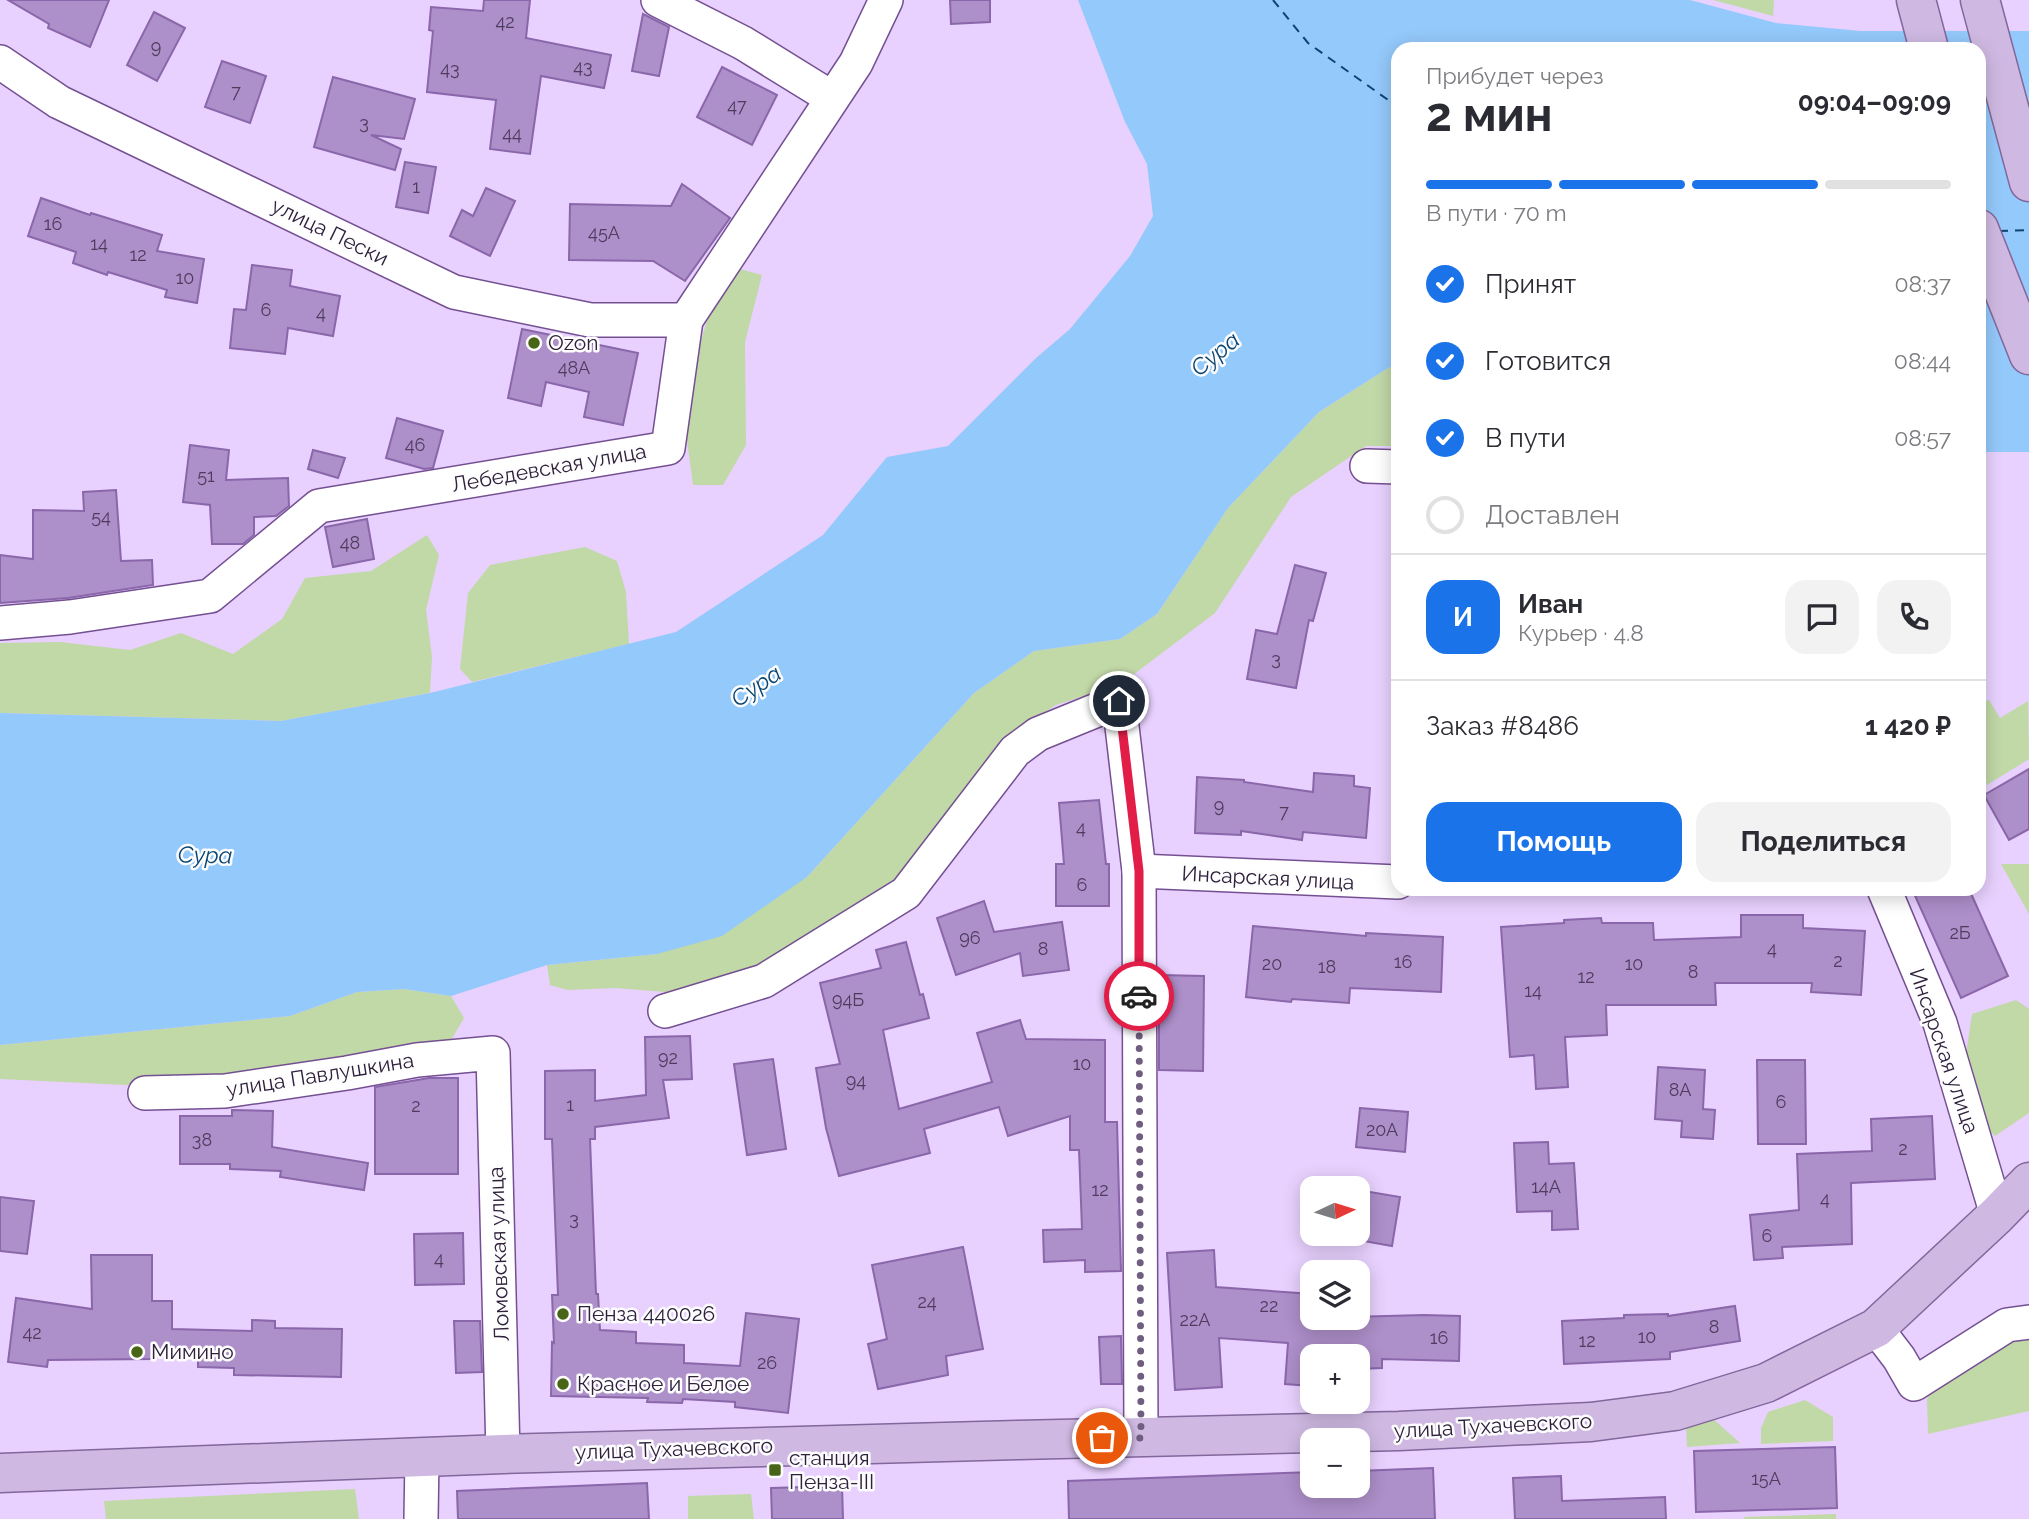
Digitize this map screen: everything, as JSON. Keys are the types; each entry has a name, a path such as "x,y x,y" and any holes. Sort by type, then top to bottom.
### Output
{"main road":[{"path":"1916,0 1927,42"},
{"path":"1980,0 2029,182"},
{"path":"1986,247 2029,355"},
{"name":"улица Тухачевского","path":"0,1473 503,1454 1399,1432 1591,1422 1675,1411 1766,1383 1876,1328 2029,1182"}],"street":[{"path":"658,0 743,43 832,98"},
{"name":"Лебедевская улица","path":"0,623 70,617 210,596 318,506 668,448 686,320 856,63 886,0"},
{"name":"улица Пески","path":"0,62 59,102 454,292 590,320 686,320"},
{"path":"665,1012 764,981 906,892 1015,751 1038,734 1119,701 1139,871 1141,1438"},
{"name":"Инсарская улица","path":"1139,871 1391,883"},
{"name":"Инсарская улица","path":"1887,896 1940,1023 1997,1215"},
{"name":"улица Павлушкина","path":"145,1093 225,1091 417,1060 494,1053"},
{"name":"Ломовская улица","path":"494,1053 503,1454"},
{"path":"1876,1328 1899,1358 1914,1384 2007,1325 2029,1322"},
{"path":"421,1519 422,1457"}],"green space":[{"path":"1713,0 1774,0 1773,16"},
{"path":"740,269 762,275 745,342 746,445 723,485 693,485 682,403 714,298"},
{"path":"1391,367 1391,446 1366,446 1291,497 1215,613 1121,684 1056,705 1009,735 900,882 766,966 678,993 615,988 567,990 550,985 547,965 657,954 807,877 974,693 1034,651 1120,639 1157,614 1228,508 1319,412"},
{"path":"427,535 439,555 426,610 432,657 430,693 281,721 0,713 0,643 60,642 130,650 181,633 233,654 282,619 305,578 371,571"},
{"path":"585,547 617,561 626,592 629,644 472,682 460,669 468,593 490,565"},
{"path":"1989,700 2000,718 2028,701 2029,759 1987,785 1986,782 1986,701"},
{"path":"2001,864 2029,864 2029,914"},
{"path":"404,989 451,996 464,1018 450,1042 220,1082 126,1085 0,1079 0,1045 290,1016 357,992"},
{"path":"2016,1000 2029,1009 2029,1113 1995,1136 1980,1122 1966,1054 1972,1014"},
{"path":"2029,1334 2029,1411 1928,1434 1927,1400 1936,1359"},
{"path":"1805,1400 1833,1417 1833,1441 1761,1444 1761,1428 1768,1412"},
{"path":"1711,1417 1740,1443 1687,1447 1686,1425"},
{"path":"355,1489 359,1519 106,1519 104,1501"},
{"path":"751,1494 754,1519 688,1519 688,1496"},
{"path":"1836,1514 1836,1519 1743,1519 1745,1517"}],"water":[{"name":"Сура","path":"1078,0 1690,0 1776,23 1861,31 2029,31 2029,452 1986,452 1986,42 1391,42 1391,367 1319,412 1228,508 1157,614 1120,639 1034,651 974,693 807,877 722,936 657,954 547,965 451,996 404,989 357,992 290,1016 0,1045 0,713 281,721 430,693 676,632 823,535 887,457 948,446 1036,358 1070,329 1130,256 1153,216 1147,164 1125,122"}],"building":[{"path":"8,0 109,0 90,47 48,28 49,24"},
{"path":"484,0 530,0 526,38 611,55 604,88 541,76 530,154 490,149 496,100 427,92 433,31 429,30 431,7 483,11"},
{"path":"950,0 990,0 990,22 951,24"},
{"path":"154,12 185,28 157,81 127,65"},
{"path":"643,14 669,27 659,76 632,71"},
{"path":"222,61 266,76 250,123 205,107"},
{"path":"722,67 777,95 752,145 697,117"},
{"path":"333,77 415,99 404,139 371,135 401,149 395,170 314,147"},
{"path":"405,162 436,167 428,213 396,207"},
{"path":"682,184 730,218 685,281 653,261 569,260 570,204 671,206"},
{"path":"486,188 515,201 490,256 450,236 462,210 473,216"},
{"path":"41,198 162,235 157,251 204,259 197,303 165,297 167,290 108,272 107,275 73,263 76,252 28,236"},
{"path":"252,265 292,270 290,286 340,296 333,336 288,328 285,354 230,348 234,309 246,310"},
{"path":"522,329 638,353 623,425 584,417 589,392 546,382 541,406 508,398"},
{"path":"397,418 443,431 433,468 424,469 386,458"},
{"path":"190,445 229,450 226,480 288,478 289,506 276,516 254,517 254,535 243,544 212,544 210,505 183,502"},
{"path":"313,450 345,458 338,478 308,469"},
{"path":"116,490 121,561 152,560 153,585 68,598 0,603 0,555 33,559 33,510 84,511 83,492"},
{"path":"367,519 374,559 333,567 325,527"},
{"path":"1295,565 1326,573 1313,621 1309,620 1296,688 1247,679 1256,630 1277,634"},
{"path":"2029,769 2029,829 2009,840 1986,799 1986,794"},
{"path":"1314,773 1354,776 1354,786 1370,788 1366,838 1303,832 1302,840 1241,831 1241,835 1195,833 1197,777 1244,780 1313,792"},
{"path":"1099,800 1106,864 1109,864 1109,906 1056,906 1056,864 1064,864 1059,803"},
{"path":"1915,896 1972,896 2008,976 1961,998"},
{"path":"984,901 994,932 1062,922 1069,970 1023,976 1020,953 956,975 937,918"},
{"path":"1741,915 1803,915 1803,928 1865,931 1861,995 1811,992 1812,983 1715,983 1716,1005 1606,1005 1607,1035 1565,1037 1568,1087 1536,1089 1534,1055 1510,1057 1501,927 1601,918 1602,923 1653,923 1654,940 1741,937"},
{"path":"1253,926 1366,936 1366,933 1443,937 1441,992 1350,988 1349,1003 1292,999 1291,1002 1246,997"},
{"path":"906,942 929,1018 883,1030 899,1109 992,1082 977,1033 1020,1020 1026,1039 1105,1040 1105,1122 1117,1122 1121,1271 1085,1272 1085,1260 1044,1262 1043,1230 1082,1229 1079,1150 1070,1150 1070,1116 1008,1136 999,1107 924,1129 930,1153 839,1176 826,1128 816,1068 840,1064 820,983 881,968 876,950"},
{"path":"1159,975 1204,976 1203,1071 1159,1070"},
{"path":"690,1036 692,1079 663,1080 669,1118 595,1127 595,1139 590,1139 596,1294 600,1330 636,1332 636,1343 684,1345 684,1363 740,1366 746,1313 799,1319 788,1413 735,1407 735,1402 683,1399 682,1403 647,1402 648,1398 551,1396 552,1342 554,1343 552,1295 558,1295 552,1139 545,1139 545,1071 595,1070 595,1101 646,1095 645,1037"},
{"path":"773,1059 786,1149 747,1155 734,1064"},
{"path":"1757,1060 1805,1060 1806,1144 1758,1144"},
{"path":"1658,1067 1705,1070 1703,1109 1715,1110 1713,1139 1681,1137 1682,1121 1655,1119"},
{"path":"429,1078 458,1078 458,1174 375,1174 375,1087"},
{"path":"1360,1108 1408,1112 1405,1152 1356,1147"},
{"path":"232,1110 273,1111 272,1147 368,1163 364,1190 280,1177 281,1171 230,1169 230,1164 180,1164 180,1116 232,1116"},
{"path":"1932,1116 1935,1179 1851,1183 1852,1244 1782,1247 1783,1258 1754,1260 1750,1215 1799,1210 1797,1154 1872,1151 1871,1119"},
{"path":"1548,1142 1549,1164 1574,1163 1578,1229 1552,1230 1552,1211 1517,1212 1514,1143"},
{"path":"1370,1192 1400,1197 1392,1246 1370,1242"},
{"path":"0,1197 34,1201 27,1254 0,1251"},
{"path":"463,1233 464,1284 415,1285 414,1234"},
{"path":"963,1247 983,1349 946,1356 948,1375 878,1389 868,1344 887,1339 872,1265"},
{"path":"1214,1250 1216,1287 1300,1293 1300,1330 1370,1330 1370,1316 1460,1316 1459,1361 1382,1359 1382,1368 1370,1368 1370,1344 1300,1344 1300,1385 1285,1384 1288,1343 1219,1338 1222,1387 1175,1390 1167,1253"},
{"path":"91,1255 152,1255 152,1301 172,1301 172,1329 252,1331 252,1320 275,1321 275,1328 342,1329 341,1377 234,1375 234,1368 198,1367 198,1354 153,1354 153,1359 48,1360 47,1367 8,1362 16,1298 92,1309"},
{"path":"1735,1306 1740,1341 1670,1352 1670,1359 1564,1364 1562,1321 1624,1318 1624,1315 1668,1316"},
{"path":"454,1321 480,1321 482,1372 456,1373"},
{"path":"1121,1336 1122,1384 1101,1384 1099,1337"},
{"path":"1835,1447 1837,1508 1696,1512 1694,1451"},
{"path":"1433,1468 1435,1519 1069,1519 1068,1481 1300,1472 1300,1498 1370,1498 1370,1471"},
{"path":"1561,1476 1562,1501 1665,1497 1666,1519 1515,1519 1513,1478"},
{"path":"647,1483 649,1519 458,1519 457,1491"},
{"path":"842,1486 843,1519 772,1519 771,1488"}],"ferry route":[{"path":"1273,0 1308,43 1391,102"},
{"path":"1999,231 2029,230"}],"way so far":[{"path":"1102,1438 1141,1438 1139,996"}],"place":[{"name":"Ozon","path":"534,343"},
{"name":"Пенза 440026","path":"563,1314"},
{"name":"Мимино","path":"137,1352"},
{"name":"Красное и Белое","path":"563,1384"},
{"name":"станция Пенза-III","path":"775,1470"}],"route":[{"path":"1119,701 1139,871 1139,996"}]}
